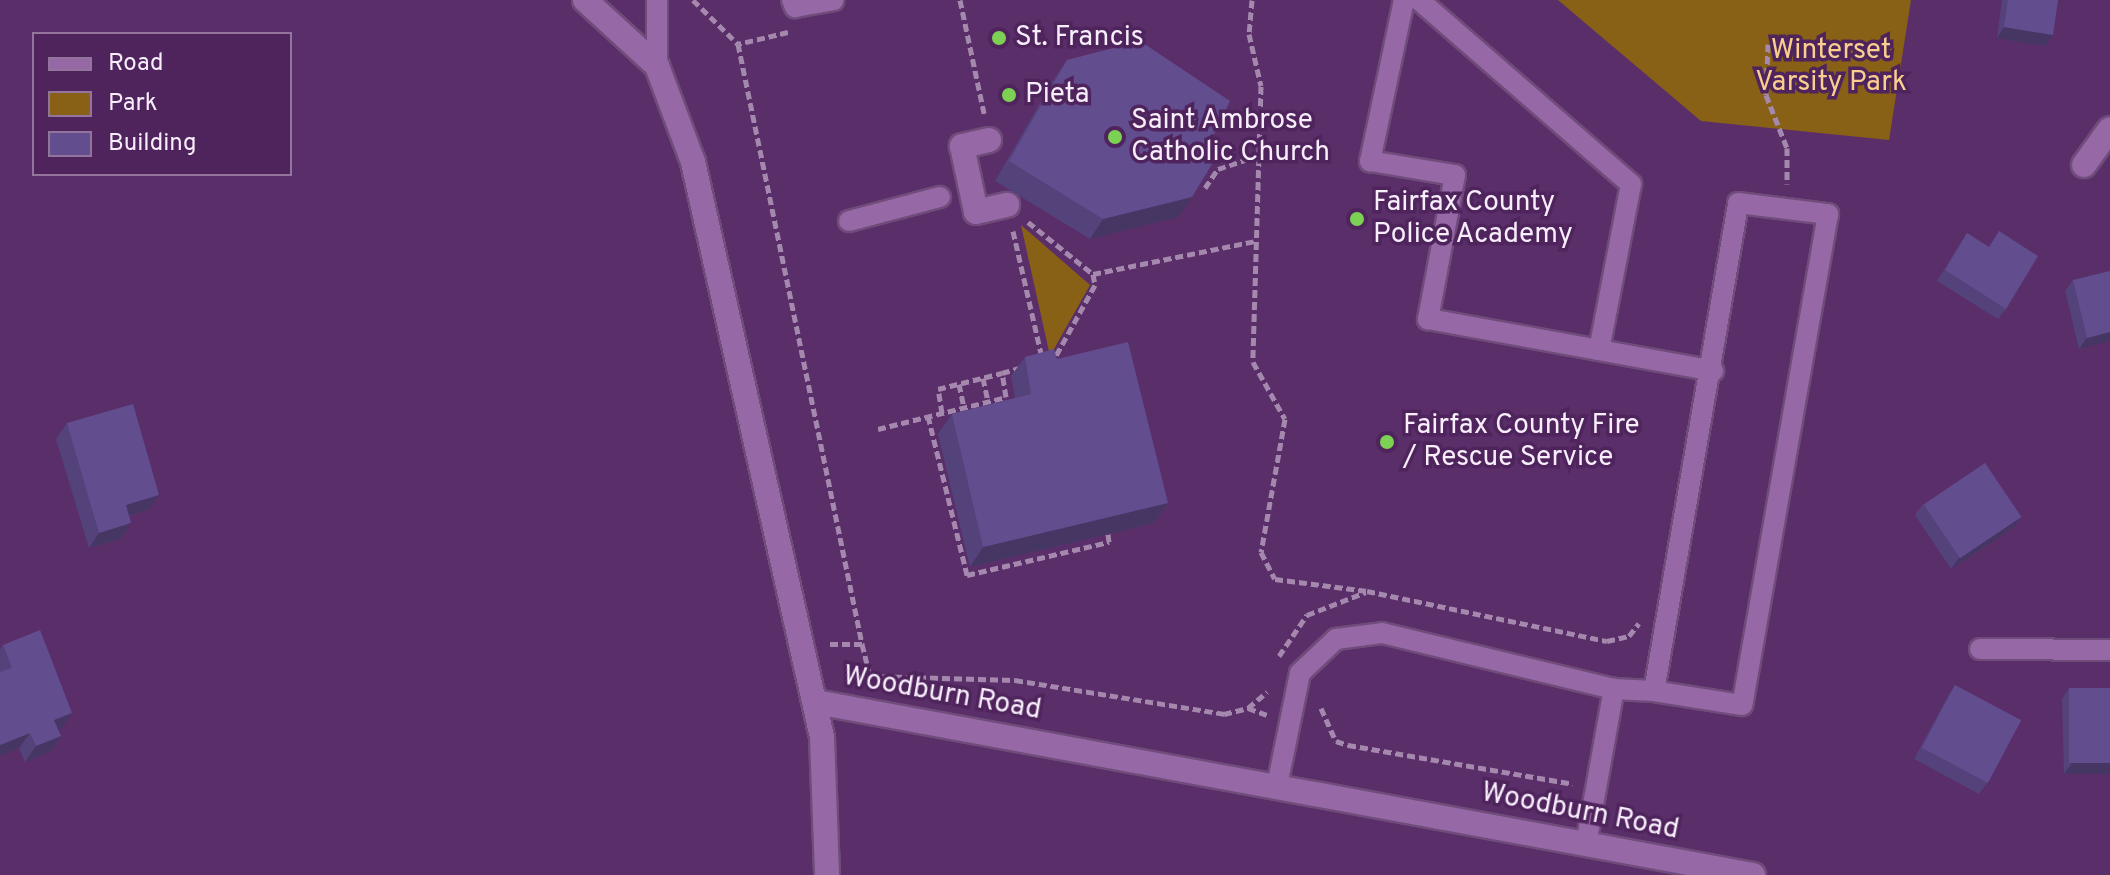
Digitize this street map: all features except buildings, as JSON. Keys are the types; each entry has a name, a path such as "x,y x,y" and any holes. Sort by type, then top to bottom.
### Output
{"street":[{"name":"Woodburn Road","path":"585,0 657,66 693,162 714,246 781,568 816,702 1753,875"},
{"path":"2084,165 2110,129"},
{"path":"989,140 962,146 976,212 1007,205"},
{"path":"816,702 822,737 827,875"}],"lane":[{"path":"657,0 657,66"},
{"path":"792,0 795,7 833,0"},
{"path":"1404,0 1370,161 1455,175 1428,319 1713,371"},
{"path":"1419,0 1631,184 1599,350"},
{"path":"849,221 940,197"},
{"path":"1277,786 1300,673 1336,639 1382,633 1614,689 1654,691 1742,705 1828,214 1738,203 1713,371 1654,691"},
{"path":"1980,649 2110,650"},
{"path":"1586,844 1614,689"}],"path":[{"path":"693,0 738,44 870,676 1015,680 1224,714 1248,708 1265,696 1269,683"},
{"path":"960,0 989,140"},
{"path":"1252,0 1249,34 1261,86 1253,362 1285,419 1261,552 1275,579 1367,591 1607,641 1629,636 1645,616"},
{"path":"738,44 800,29"},
{"path":"1768,44 1766,95 1787,148 1786,209"},
{"path":"1205,188 1218,169 1260,155"},
{"path":"942,413 938,389 1056,361 1095,285 1093,274 1007,205"},
{"path":"1007,205 1043,363"},
{"path":"1093,274 1255,241"},
{"path":"878,429 1006,397 1002,373"},
{"path":"983,378 988,401"},
{"path":"959,384 964,407"},
{"path":"928,416 967,575 1109,542 1108,534"},
{"path":"1273,670 1287,637 1307,615 1367,591"},
{"path":"822,644 862,644"},
{"path":"1320,703 1336,741 1348,745 1530,780 1597,786"}],"green space":[{"name":"Winterset Varsity Park","path":"1558,0 1911,0 1889,140 1701,121"},
{"path":"1021,225 1090,285 1050,356"}],"place":[{"name":"St. Francis","path":"999,38"},
{"name":"Pieta","path":"1009,95"},
{"name":"Saint Ambrose Catholic Church","path":"1115,137"},
{"name":"Fairfax County Police Academy","path":"1357,219"},
{"name":"Fairfax County Fire / Rescue Service","path":"1387,442"}]}
